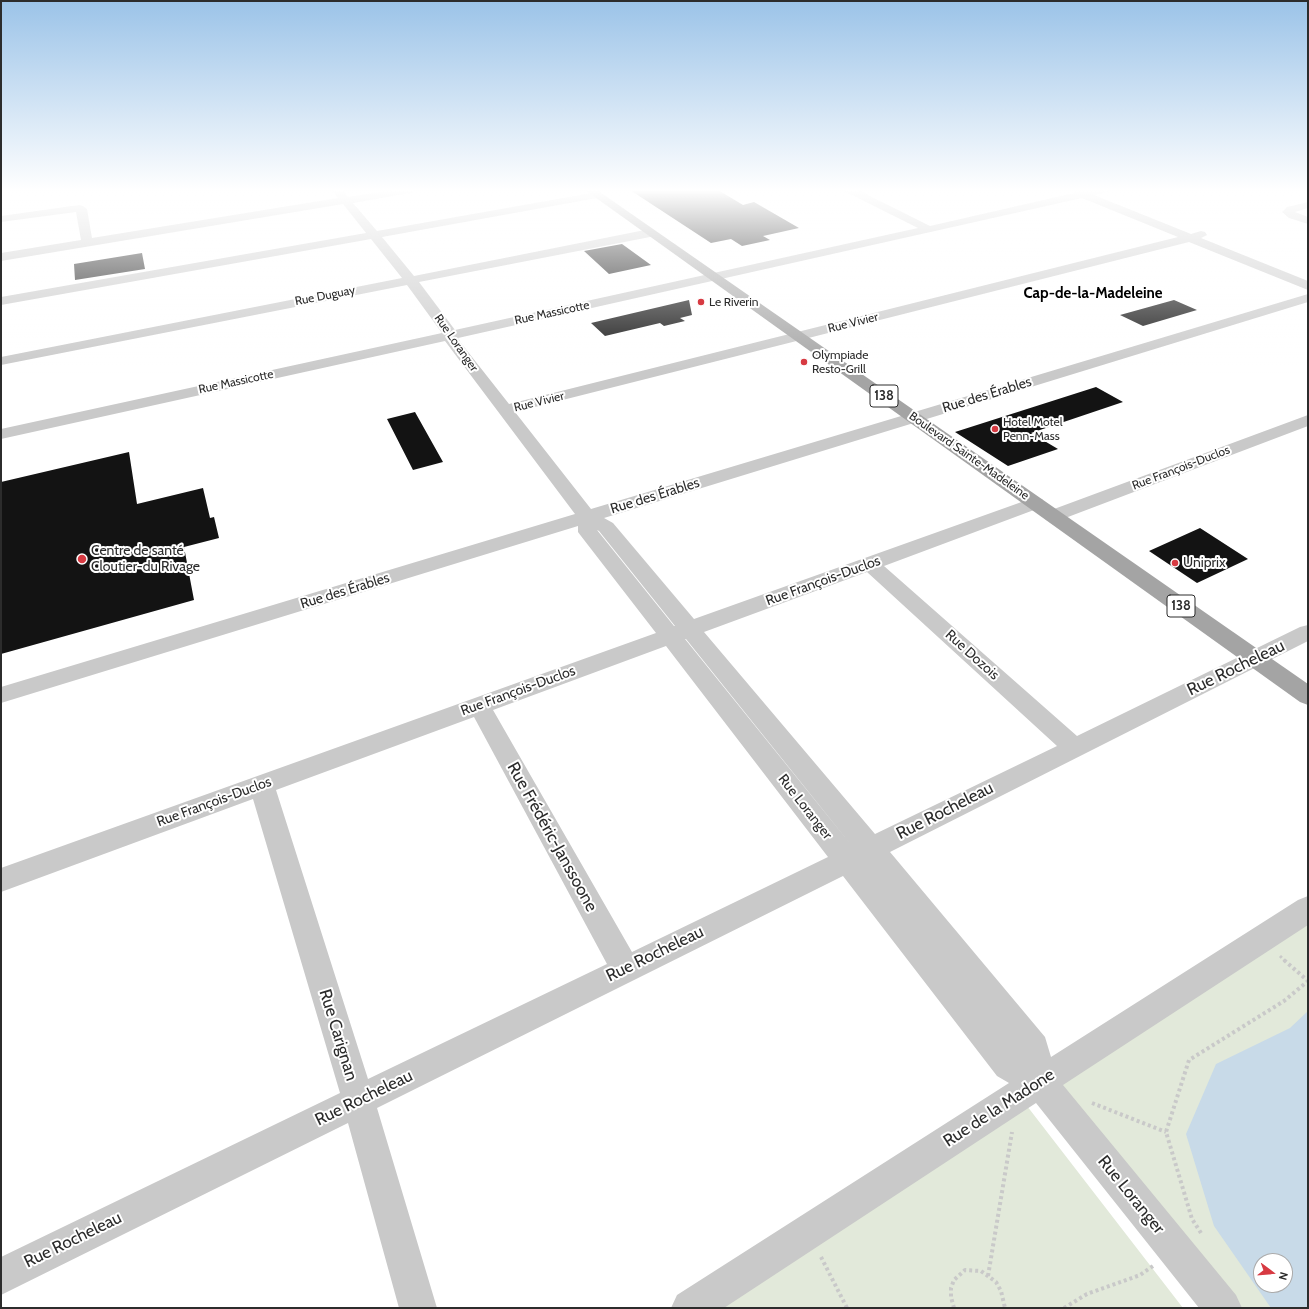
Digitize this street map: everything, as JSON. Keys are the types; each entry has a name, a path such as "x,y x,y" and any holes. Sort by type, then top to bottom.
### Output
{"main road":[{"name":"Boulevard Sainte-Madeleine","path":"676,251 799,336 1308,696"}],"street":[{"path":"1,257 37,251"},
{"path":"1,301 283,251"},
{"name":"Rue Loranger","path":"387,251 447,328 454,344 587,517 588,532 680,633 858,855 1008,1065 1040,1082 1190,1245 1223,1308"},
{"name":"Rue Duguay","path":"1,361 558,251"},
{"name":"Rue Massicotte","path":"1,434 830,251"},
{"name":"Rue Vivier","path":"505,410 1135,251"},
{"path":"1229,251 1308,286"},
{"path":"1237,251 1308,277"},
{"name":"Rue des Érables","path":"1,694 1308,298"},
{"name":"Rue François-Duclos","path":"1054,516 1308,420"},
{"name":"Rue François-Duclos","path":"1,880 1036,503"},
{"name":"Rue Dozois","path":"870,564 1074,747"},
{"name":"Rue Rocheleau","path":"1,1276 1308,632"},
{"name":"Rue Frédéric-Janssoone","path":"479,706 625,969"},
{"name":"Rue Carignan","path":"262,785 418,1308"},
{"name":"Rue de la Madone","path":"690,1308 1308,908"}],"path":[{"path":"1064,1308 1087,1294 1140,1275 1190,1245 1192,1220 1166,1132 1189,1060 1284,1001 1308,981 1262,938"},
{"path":"1084,1100 1166,1132"},
{"path":"988,1276 1013,1128 997,1110"},
{"path":"809,1231 847,1308"},
{"path":"954,1308 951,1297 954,1280 965,1270 981,1271 996,1282 1001,1291 1005,1308"}],"green space":[{"path":"1308,914 1308,1308 1224,1308 1036,1080"},
{"path":"1017,1093 1183,1308 712,1308"}],"water":[{"path":"1308,1011 1308,1308 1271,1308 1261,1293 1293,1293 1293,1253 1253,1253 1253,1282 1214,1226 1186,1134 1216,1064 1290,1028"}],"building":[{"path":"584,251 632,251 651,265 609,274"},
{"path":"142,253 145,269 75,280 74,264"},
{"path":"689,300 692,315 680,318 685,321 664,326 660,323 605,336 591,323"},
{"path":"1174,300 1197,310 1143,326 1120,315"},
{"path":"1096,387 1123,402 1031,433 1058,449 1008,466 955,432"},
{"path":"415,412 443,462 413,470 387,419"},
{"name":"Centre de santé Cloutier-du Rivage","path":"129,452 137,504 203,488 210,518 214,517 219,538 184,547 194,600 1,654 1,482"},
{"path":"1200,528 1248,559 1197,583 1149,551"}],"place":[{"name":"Le Riverin","path":"701,302"},
{"name":"Olympiade Resto-Grill","path":"804,362"},
{"name":"Hotel Motel Penn-Mass","path":"995,429"},
{"name":"Centre de santé Cloutier-du Rivage","path":"82,559"},
{"name":"Uniprix","path":"1175,563"}],"district":[{"name":"Cap-de-la-Madeleine","path":"1093,294"}]}
